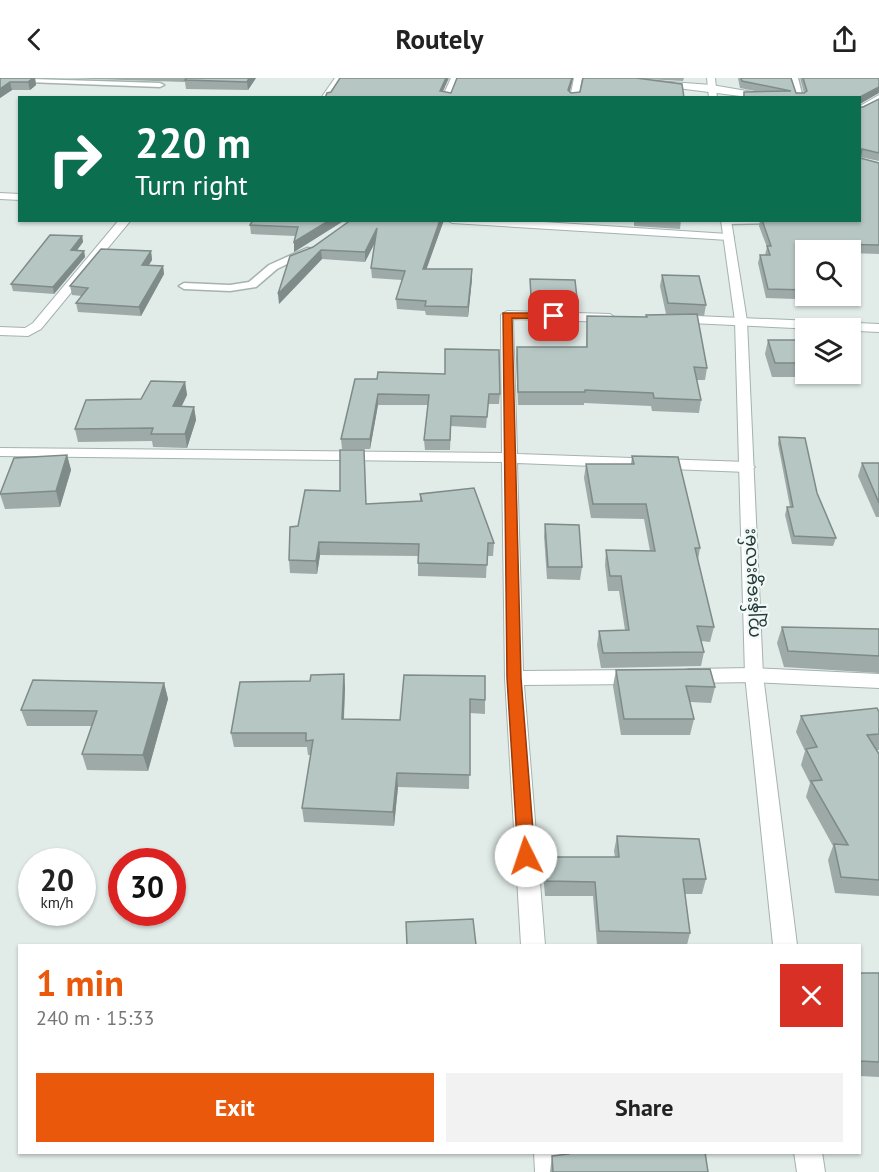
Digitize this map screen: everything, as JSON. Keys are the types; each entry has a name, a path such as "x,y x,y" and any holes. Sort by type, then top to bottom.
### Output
{"street":[{"path":"326,96 339,78"},
{"path":"447,96 454,78"},
{"path":"574,96 578,78"},
{"path":"645,82 769,96"},
{"path":"861,108 879,98"},
{"path":"861,109 879,113"},
{"path":"0,196 18,197"},
{"path":"0,331 28,332 37,327 113,232 124,222"},
{"path":"500,222 727,226"},
{"name":"ကျွန်းမွှေးလမ်း","path":"727,226 741,321 754,675 785,944"},
{"path":"533,944 514,678 507,315 624,318"},
{"path":"659,319 879,328"},
{"path":"0,452 509,458 747,468"},
{"path":"674,676 754,675 879,681"},
{"path":"514,678 651,676"},
{"path":"548,1154 549,1172"},
{"path":"808,1154 811,1172"}],"lane":[{"path":"794,78 798,96"},
{"path":"0,79 160,85"},
{"path":"727,226 766,222"},
{"path":"184,286 230,288 252,285 273,267 325,242"}],"building":[{"path":"0,78 33,78 28,82 10,82 0,89"},
{"path":"187,78 249,78 247,82 185,80"},
{"path":"340,78 446,78 440,91 451,93 457,78 572,78 568,90 571,93 580,92 583,78 636,78 682,84 684,96 326,96"},
{"path":"741,78 791,78 796,93 807,91 803,78 879,78 879,87 861,96 744,96 744,92 791,91 742,81"},
{"path":"879,99 879,153 862,149 861,154 861,107"},
{"path":"861,158 879,163 879,245 861,245 861,240 795,240 795,290 768,289 760,255 770,255 767,246 771,246 763,222 861,222"},
{"path":"252,222 327,222 294,242 298,227 250,225"},
{"path":"348,222 439,222 423,269 472,269 468,307 425,306 426,301 396,299 405,271 371,268 377,228 365,252 321,250 278,294 290,256 313,247"},
{"path":"50,235 82,236 71,250 84,251 53,287 11,284"},
{"path":"101,249 151,251 142,265 163,266 139,307 76,303 88,288 70,286"},
{"path":"662,275 699,276 706,305 668,303"},
{"path":"530,279 575,280 577,298 531,296"},
{"path":"697,314 707,368 694,367 701,400 654,398 653,393 585,390 585,392 518,392 517,347 587,347 587,316 647,317 646,315"},
{"path":"768,340 795,340 795,363 775,363"},
{"path":"445,349 499,350 500,394 489,394 487,417 451,416 450,440 424,440 429,395 378,394 370,439 341,439 355,379 377,379 378,372 445,374"},
{"path":"151,381 185,382 173,406 194,407 185,434 151,434 153,428 75,429 86,400 141,399"},
{"path":"779,437 805,438 817,493 836,538 794,536 787,507 793,507"},
{"path":"340,450 364,450 366,504 422,501 420,494 474,488 494,543 488,543 487,565 418,563 419,544 319,542 316,561 289,560 290,527 298,526 305,490 340,491"},
{"path":"67,455 56,491 0,494 14,458"},
{"path":"632,456 678,457 700,548 695,548 714,627 697,626 704,652 603,653 599,631 629,630 621,576 610,576 606,550 655,551 646,504 593,504 586,464 634,464"},
{"path":"862,463 879,463 879,503"},
{"path":"545,524 579,525 582,567 548,567"},
{"path":"782,627 879,629 879,656 788,651"},
{"path":"710,669 715,687 686,686 694,719 624,719 616,670"},
{"path":"344,674 342,719 400,720 404,675 485,676 485,700 470,699 470,775 397,773 393,812 302,808 313,740 306,741 306,733 231,733 240,682 310,681 311,675"},
{"path":"33,680 164,683 143,755 82,754 97,711 21,710"},
{"path":"877,708 879,734 867,735 879,754 879,880 841,877 834,844 848,845 811,781 822,780 806,749 817,747 801,716"},
{"path":"617,836 699,839 706,879 683,879 690,933 599,931 595,882 547,881 545,857 619,857"},
{"path":"473,919 476,944 407,944 406,922"},
{"path":"861,973 879,973 879,1062 861,1061"},
{"path":"705,1154 708,1172 553,1172 552,1156"}],"route":[{"path":"526,856 514,678 507,315 554,316"}]}
